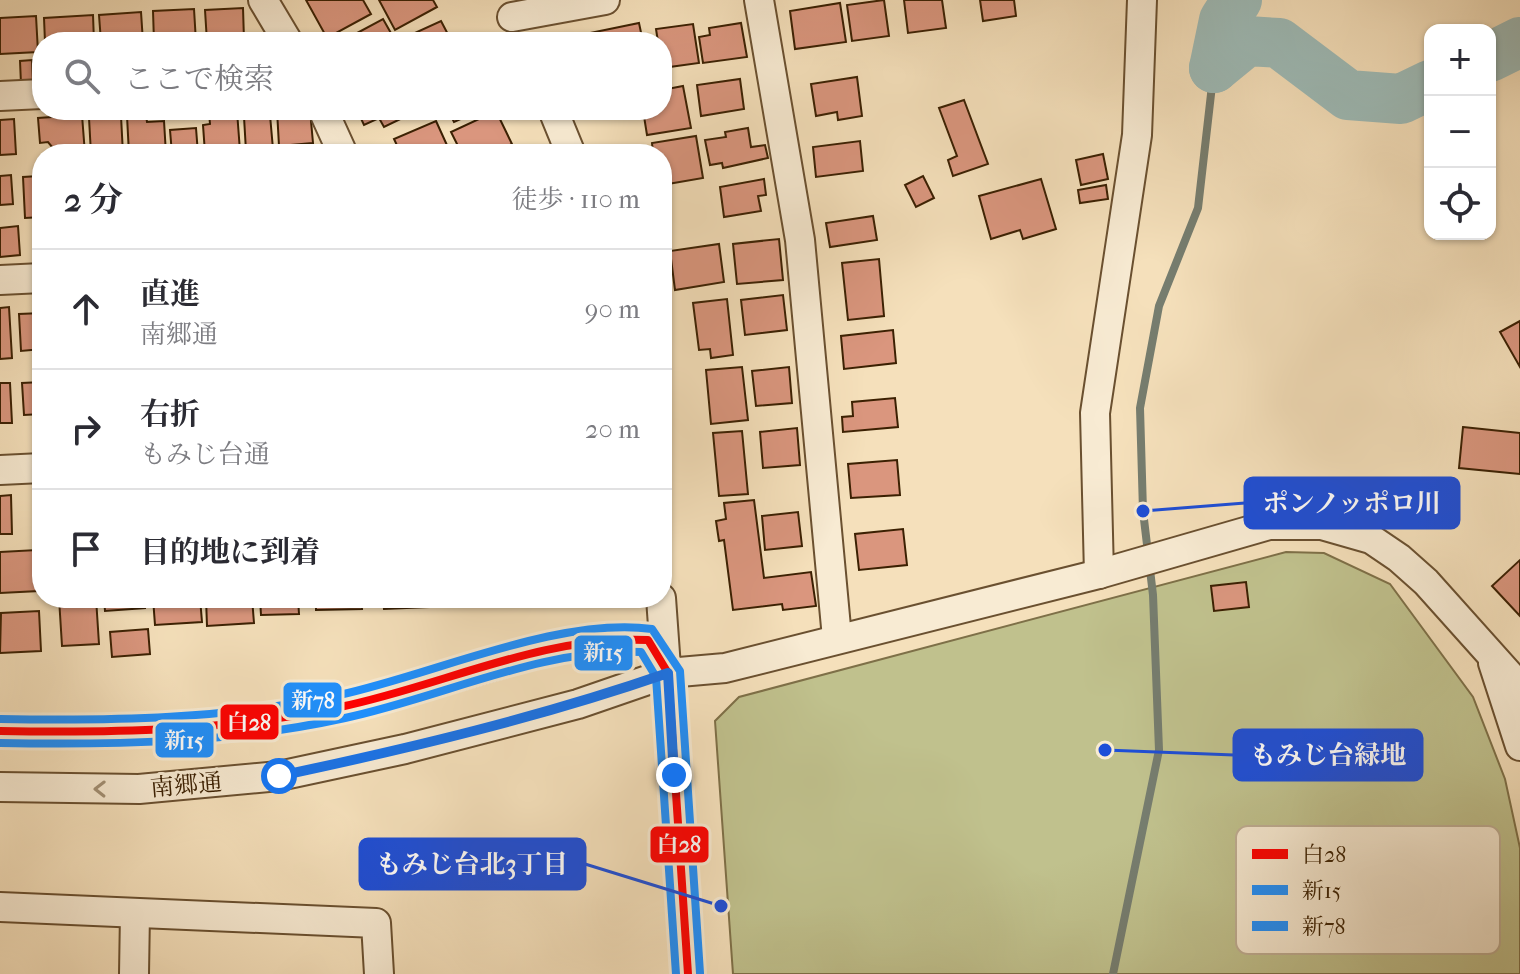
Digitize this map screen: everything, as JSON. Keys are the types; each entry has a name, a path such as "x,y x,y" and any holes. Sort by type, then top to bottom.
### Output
{"street":[{"path":"263,0 282,32"},
{"path":"513,20 605,0"},
{"path":"759,0 800,240 837,638"},
{"path":"1111,570 1095,413 1137,135 1142,0"},
{"path":"0,96 32,94"},
{"path":"328,120 338,144"},
{"path":"557,120 567,144"},
{"path":"0,280 32,278"},
{"path":"0,470 32,468"},
{"name":"南郷通","path":"0,787 139,789 279,776 405,749 578,704 668,673 725,668 1111,570 1269,525 1322,525 1371,539 1426,582 1520,687"},
{"path":"662,608 688,974"},
{"path":"0,731 126,733 245,723 394,694 566,644 628,638 648,640 668,673"},
{"path":"1490,655 1520,746"},
{"path":"0,907 376,923 379,974"},
{"path":"134,974 135,913"}],"green space":[{"path":"1286,552 1324,553 1390,584 1473,697 1505,779 1520,848 1520,974 733,974 715,721 739,697"}],"building":[{"path":"306,0 363,0 371,14 338,32 324,32"},
{"path":"379,0 433,0 437,7 395,30"},
{"path":"884,0 889,36 852,41 847,5"},
{"path":"904,0 942,0 946,28 908,33"},
{"path":"980,0 1014,0 1016,16 983,21"},
{"path":"840,3 846,42 795,49 790,11"},
{"path":"243,8 244,32 206,32 205,10"},
{"path":"194,9 195,32 154,32 153,11"},
{"path":"141,12 142,32 100,32 99,15"},
{"path":"93,15 94,32 45,32 44,18"},
{"path":"36,16 37,32 32,32 32,52 0,54 0,18"},
{"path":"383,19 390,32 359,32"},
{"path":"441,21 447,32 417,32"},
{"path":"639,23 641,32 595,32"},
{"path":"741,23 747,57 703,63 699,37 710,35 709,28"},
{"path":"693,24 699,63 672,67 672,32 656,32 656,29"},
{"path":"32,60 32,83 21,84 20,61"},
{"path":"857,77 862,116 838,120 837,112 816,116 811,84"},
{"path":"740,79 744,109 701,116 697,85"},
{"path":"683,86 691,128 647,135 645,120 672,120 672,88"},
{"path":"964,100 988,164 953,176 948,160 957,156 939,108"},
{"path":"14,119 16,154 0,155 0,120"},
{"path":"38,120 82,120 84,144 40,143"},
{"path":"89,120 121,120 122,144 90,144"},
{"path":"127,120 164,121 165,144 128,144"},
{"path":"210,120 238,120 239,144 204,144 203,125 210,124"},
{"path":"244,120 270,120 273,144 246,144"},
{"path":"278,120 311,120 313,143 279,144"},
{"path":"380,120 398,120 384,127"},
{"path":"477,120 500,120 512,144 457,144 451,132"},
{"path":"436,121 446,144 396,144 394,139"},
{"path":"196,128 197,144 171,144 170,130"},
{"path":"748,128 751,147 765,145 768,158 723,168 722,163 710,165 705,140 726,137 725,132"},
{"path":"696,136 703,178 672,183 672,144 652,143"},
{"path":"860,141 863,171 816,177 813,147"},
{"path":"1103,154 1108,179 1081,185 1076,160"},
{"path":"11,175 13,204 0,205 0,176"},
{"path":"32,176 32,218 25,218 23,177"},
{"path":"923,176 934,198 916,207 905,185"},
{"path":"764,179 766,195 758,196 761,211 724,217 720,187"},
{"path":"1041,179 1056,229 1023,239 1020,230 991,239 979,196"},
{"path":"1106,185 1108,199 1080,203 1078,190"},
{"path":"873,216 877,240 830,247 826,223"},
{"path":"18,226 20,255 0,257 0,228"},
{"path":"779,239 783,280 737,284 733,244"},
{"path":"719,244 724,282 675,290 672,251"},
{"path":"879,259 884,316 848,320 842,263"},
{"path":"783,295 787,330 745,335 741,300"},
{"path":"727,299 733,355 711,358 710,349 699,350 693,303"},
{"path":"9,307 12,358 0,359 0,308"},
{"path":"32,313 32,350 21,351 19,314"},
{"path":"1520,321 1520,367 1500,332"},
{"path":"893,330 896,363 844,369 841,336"},
{"path":"742,367 748,420 711,424 706,370"},
{"path":"789,367 792,403 756,406 752,371"},
{"path":"32,382 32,415 24,415 22,383"},
{"path":"0,383 10,383 12,423 0,423"},
{"path":"895,398 898,427 843,432 842,417 853,416 852,402"},
{"path":"1463,427 1520,433 1520,474 1459,468"},
{"path":"797,428 800,465 763,468 760,432"},
{"path":"742,431 748,494 719,496 713,433"},
{"path":"897,460 900,495 851,498 848,464"},
{"path":"11,495 12,534 0,534 0,496"},
{"path":"754,500 764,578 811,572 816,606 783,610 782,604 733,610 724,540 719,541 716,521 726,519 724,503"},
{"path":"798,512 802,546 765,550 762,516"},
{"path":"903,529 907,565 859,570 855,534"},
{"path":"32,550 32,591 0,593 0,552"},
{"path":"1520,560 1520,616 1492,586"},
{"path":"1246,582 1249,607 1214,611 1211,586"},
{"path":"60,608 97,608 99,644 62,646"},
{"path":"105,608 145,608 105,611"},
{"path":"154,608 201,608 202,622 155,625"},
{"path":"206,608 253,608 254,623 207,626"},
{"path":"261,608 299,608 299,614 261,615"},
{"path":"316,608 362,609 316,610"},
{"path":"39,611 41,651 0,653 1,613"},
{"path":"148,629 150,654 112,657 110,632"}],"waterway":[{"path":"1214,68 1224,20 1237,0"},
{"path":"1214,68 1247,41 1279,43 1348,95 1401,99 1424,88"},
{"path":"1496,54 1520,42"},
{"path":"1113,974 1159,750 1153,595 1143,511 1140,408 1159,306 1198,208 1214,68"}],"transit line":[{"name":"新78","path":"0,719 128,719 255,709 339,695 537,639 616,627 652,629 680,671 700,973"},
{"name":"白28","path":"0,731 128,731 256,721 378,698 531,653 570,645 648,640 668,673 688,974"},
{"name":"新15","path":"0,743 130,743 260,733 345,718 567,657 641,652 656,677 676,974"}],"place":[{"name":"ポンノッポロ川","path":"1143,511"},
{"name":"もみじ台緑地","path":"1105,750"},
{"name":"もみじ台北3丁目","path":"721,906"}],"route":[{"path":"279,776 405,749 578,704 668,673 674,775"}]}
